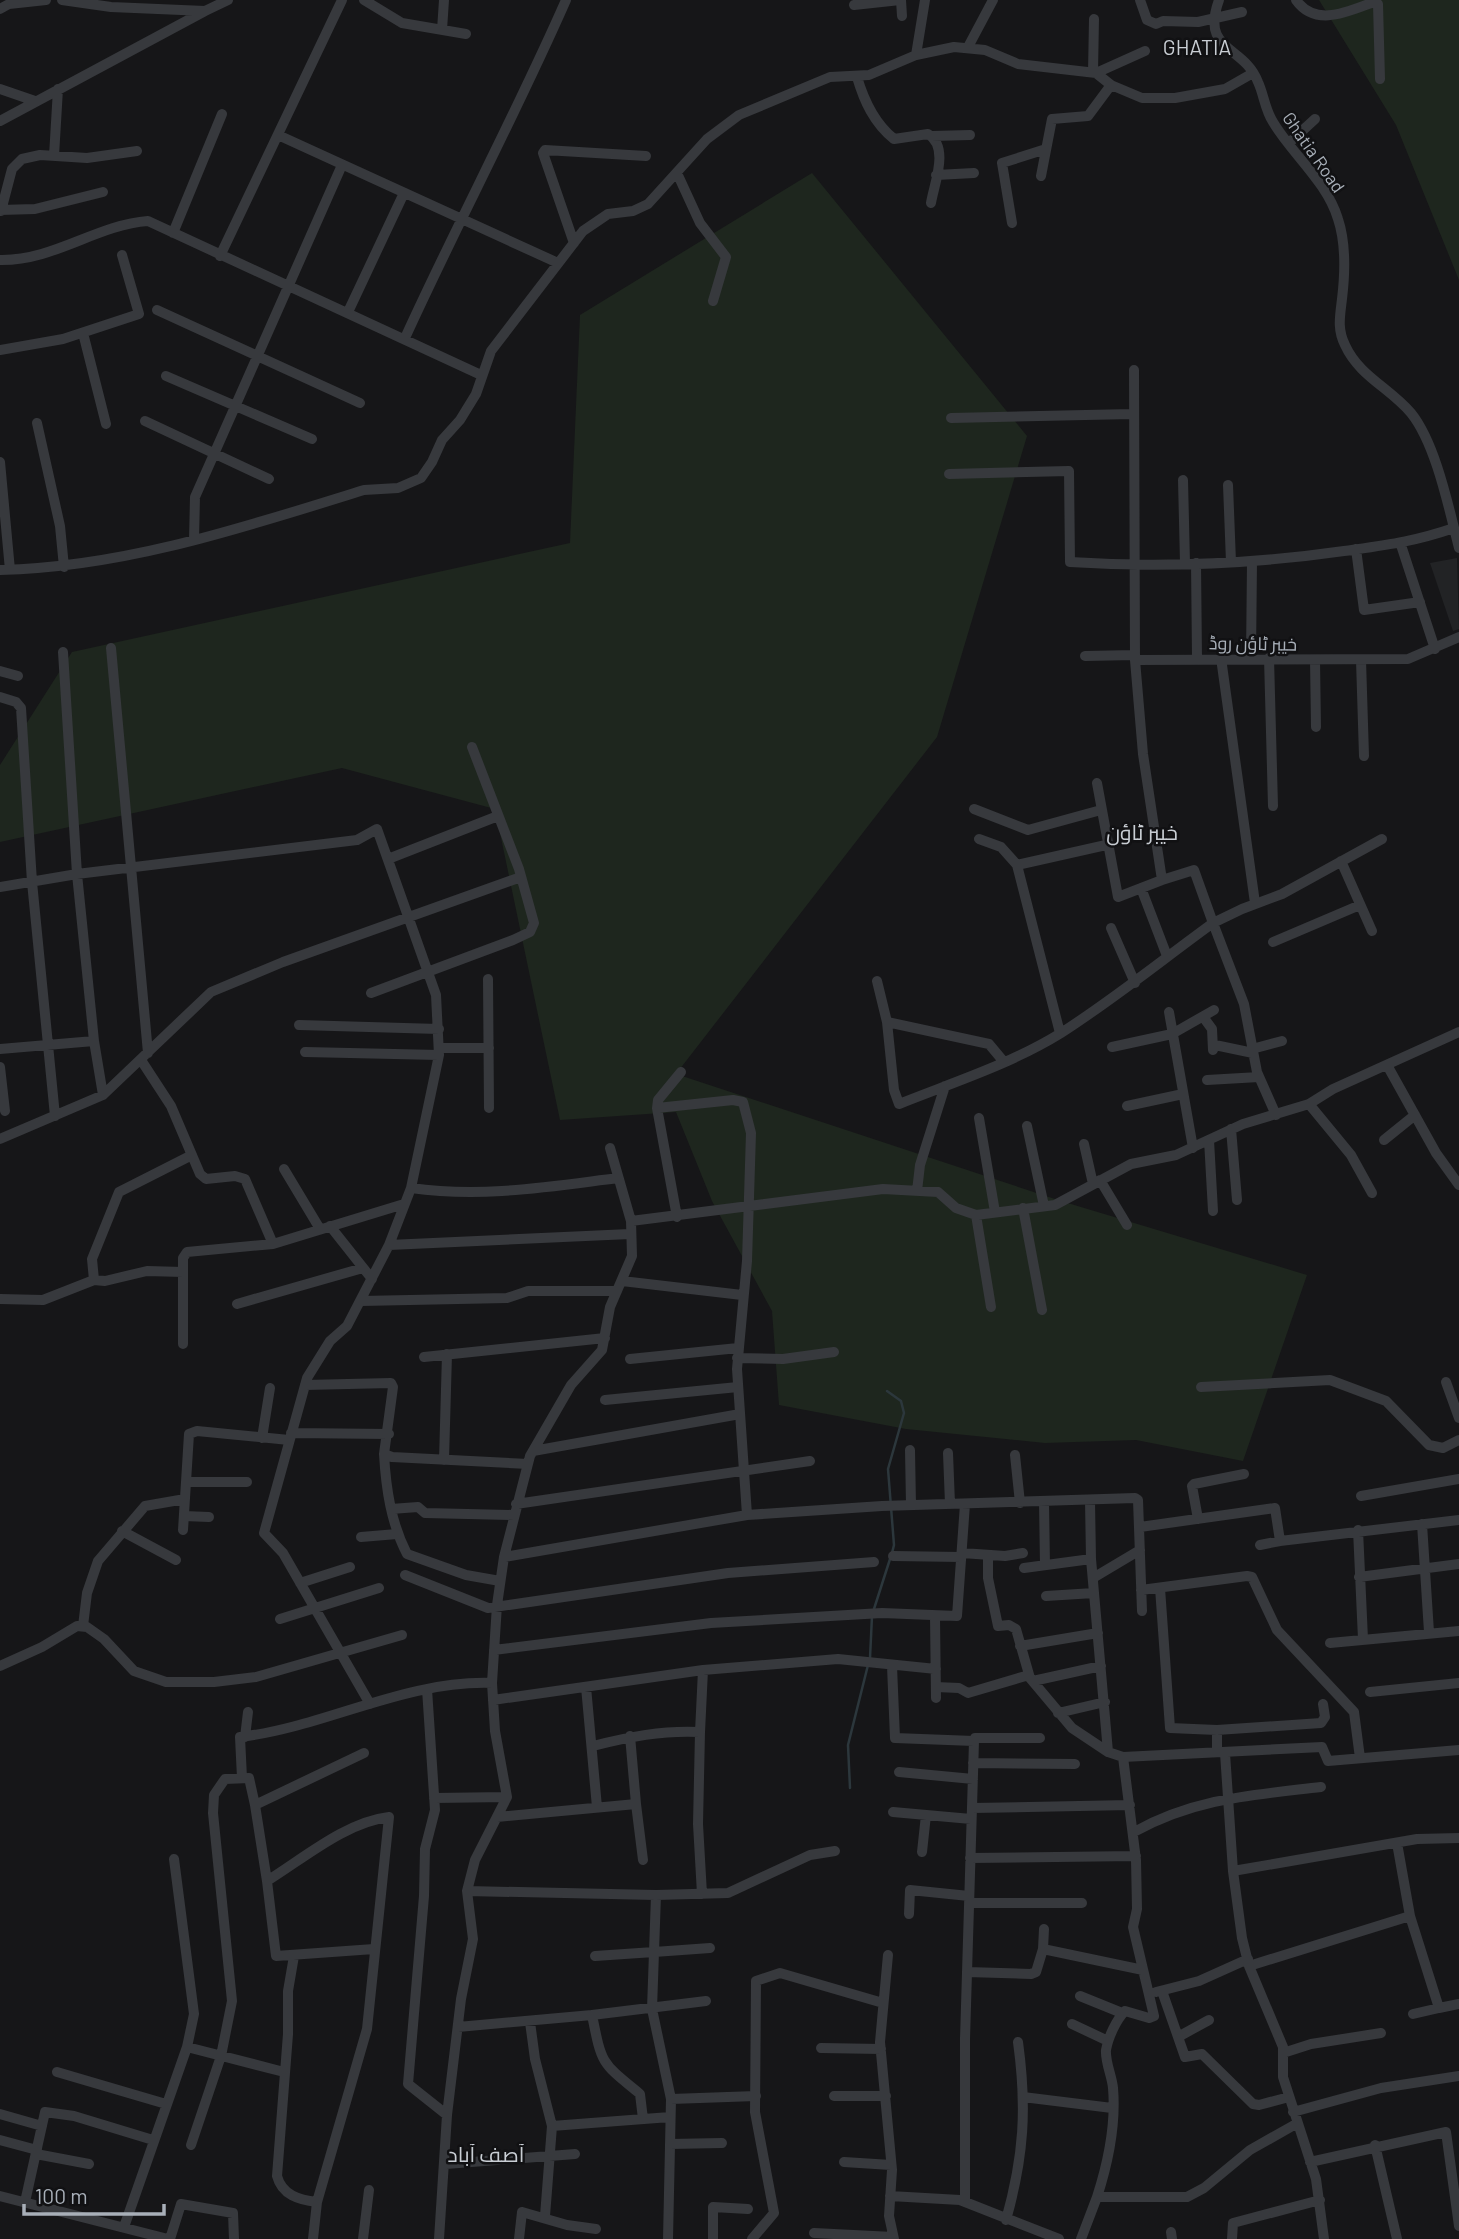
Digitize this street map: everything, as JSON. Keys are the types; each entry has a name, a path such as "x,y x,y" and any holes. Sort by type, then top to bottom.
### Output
{"street":[{"path":"0,9 17,1 46,0"},
{"path":"62,0 111,7 205,11"},
{"path":"0,121 228,0"},
{"path":"220,256 342,0"},
{"path":"364,0 402,23 466,34"},
{"path":"442,30 444,0"},
{"path":"405,338 460,218 517,111 566,0"},
{"path":"854,5 900,0 902,16"},
{"path":"916,55 925,0"},
{"path":"968,47 993,0"},
{"path":"1140,0 1147,20 1153,24 1212,19 1242,12"},
{"path":"1094,19 1095,72 1111,85 1142,98 1175,98 1225,89 1253,73 1220,43 1212,19 1219,0"},
{"path":"1296,0 1311,13 1326,16 1374,2 1378,4 1380,79"},
{"path":"0,462 5,570 64,567 194,540 364,491 398,488 421,478 432,463 442,440 471,404 491,351 574,243 599,218 648,204 707,139 739,115 830,77 857,77 916,55 968,47 1018,64 1095,72 1145,51"},
{"name":"Ghatia Road","path":"1253,73 1272,122 1331,201 1338,218 1342,240 1343,298 1339,322 1343,342 1353,363 1394,395 1413,416 1424,435 1459,548"},
{"path":"857,77 863,99 884,132 894,139 970,135"},
{"path":"1041,176 1052,119 1088,116 1111,85"},
{"path":"0,89 35,101"},
{"path":"54,156 58,89"},
{"path":"173,233 222,114"},
{"path":"1289,143 1315,119"},
{"path":"278,135 558,263"},
{"path":"930,203 940,154 932,136"},
{"path":"1012,223 1002,163 1046,149"},
{"path":"574,243 543,153 545,150 646,156"},
{"path":"103,192 35,209 1,211 12,169 29,156 88,158 136,151"},
{"path":"194,540 195,497 342,164"},
{"path":"677,173 700,223 726,257 713,301"},
{"path":"936,175 974,173"},
{"path":"348,312 404,192"},
{"path":"0,260 40,257 134,223 148,221 481,375"},
{"path":"0,350 83,333 139,314 122,255"},
{"path":"157,310 360,403"},
{"path":"83,333 106,424"},
{"path":"1134,370 1132,414 1135,657 1143,754 1162,880"},
{"path":"166,376 312,439"},
{"path":"951,418 1132,414"},
{"path":"145,421 269,479"},
{"path":"37,423 60,526 64,567"},
{"path":"949,474 1069,471 1070,562 1133,566 1252,562 1401,545 1454,528"},
{"path":"1183,480 1185,563"},
{"path":"1228,485 1231,562"},
{"path":"1401,545 1435,649"},
{"path":"1356,549 1364,610 1367,612 1420,602"},
{"path":"1251,657 1252,562"},
{"path":"1196,563 1198,658"},
{"name":"خیبر ٹاؤن روڈ","path":"1086,656 1408,659 1459,637"},
{"path":"111,648 121,737 145,1057 171,1106 200,1174 206,1179 235,1176 244,1180 273,1244"},
{"path":"63,652 78,874 94,1041 103,1095"},
{"path":"1221,657 1255,904"},
{"path":"1269,658 1273,806"},
{"path":"1315,660 1316,727"},
{"path":"1361,660 1364,756"},
{"path":"0,671 18,676"},
{"path":"0,698 16,702 21,708 32,882 55,1115"},
{"path":"371,993 530,932 534,923 521,877 472,747"},
{"path":"1097,783 1106,845 1118,897 1194,870 1244,1004 1259,1077 1276,1115"},
{"path":"974,809 1028,830 1101,810"},
{"path":"388,859 498,816"},
{"path":"0,887 78,874 356,841 377,829 428,970 439,1011 439,1051 411,1188 389,1245 361,1301 347,1326 330,1341 305,1385 264,1533 283,1553 370,1704"},
{"path":"979,839 1001,847 1017,864 1060,1033"},
{"path":"877,981 887,1022 894,1090 899,1104 1004,1062 1060,1033 1135,983 1213,923 1282,894 1381,839"},
{"path":"1017,864 1106,845"},
{"path":"1341,861 1372,931"},
{"path":"0,1139 103,1095 211,992 283,962 410,919 521,877"},
{"path":"1141,888 1167,956"},
{"path":"1273,942 1360,905"},
{"path":"1111,928 1135,983"},
{"path":"488,979 489,1108"},
{"path":"1112,1046 1172,1034 1214,1010"},
{"path":"1169,1012 1193,1148"},
{"path":"1204,1018 1212,1029 1214,1048 1253,1051 1282,1041"},
{"path":"887,1022 989,1044 1004,1062"},
{"path":"299,1025 439,1030"},
{"path":"631,1221 883,1189 938,1192 956,1208 976,1215 1055,1205 1131,1164 1176,1155 1231,1129 1309,1104 1459,1032"},
{"path":"0,1049 94,1041"},
{"path":"305,1052 489,1048"},
{"path":"1387,1065 1459,1185"},
{"path":"0,1067 5,1111"},
{"path":"677,1217 657,1108 658,1100 681,1072"},
{"path":"1207,1080 1259,1077"},
{"path":"917,1191 920,1165 945,1086"},
{"path":"1127,1106 1182,1094"},
{"path":"657,1108 743,1102 751,1133 747,1261 738,1353 747,1515"},
{"path":"1309,1104 1351,1155 1372,1193"},
{"path":"1384,1140 1415,1115"},
{"path":"979,1118 995,1212"},
{"path":"1027,1126 1044,1206"},
{"path":"1231,1129 1237,1200"},
{"path":"1209,1140 1213,1211"},
{"path":"1084,1144 1096,1182 1127,1225"},
{"path":"439,2239 446,2164 447,2115 473,1939 467,1891 475,1860 507,1797 503,1763 495,1731 492,1683 496,1605 515,1510 533,1451 571,1385 601,1350 610,1307 632,1256 631,1221 610,1148"},
{"path":"94,1280 92,1259 119,1192 192,1156"},
{"path":"284,1169 325,1228 372,1279"},
{"path":"411,1188 454,1194 496,1194 618,1178"},
{"path":"183,1344 183,1258 187,1252 273,1244 404,1204"},
{"path":"1023,1208 1042,1310"},
{"path":"976,1215 991,1307"},
{"path":"389,1245 630,1234"},
{"path":"237,1304 363,1268"},
{"path":"0,1299 43,1300 94,1280 105,1281 146,1271 183,1272"},
{"path":"361,1301 507,1298 528,1291 619,1286 742,1295"},
{"path":"424,1357 605,1338"},
{"path":"630,1359 738,1353 775,1359 834,1352"},
{"path":"444,1460 447,1354"},
{"path":"1201,1387 1330,1380 1386,1401 1429,1445 1443,1448 1459,1440"},
{"path":"1446,1382 1459,1418"},
{"path":"305,1385 391,1383 393,1387 389,1434 384,1454 391,1509 397,1534 407,1554 466,1575 500,1581"},
{"path":"605,1400 738,1387"},
{"path":"262,1438 270,1388"},
{"path":"533,1451 740,1414"},
{"path":"183,1530 189,1434 197,1431 262,1438 389,1434"},
{"path":"910,1450 911,1505"},
{"path":"948,1453 950,1504"},
{"path":"384,1454 528,1464"},
{"path":"1015,1455 1020,1503"},
{"path":"391,1509 418,1507 425,1513 515,1510 744,1469 810,1461"},
{"path":"1198,1519 1192,1486 1194,1484 1244,1474"},
{"path":"1361,1496 1459,1479"},
{"path":"186,1482 247,1482"},
{"path":"504,1557 747,1515 882,1506 1135,1498 1138,1500 1140,1527 1142,1612"},
{"path":"83,1626 90,1578 98,1561 122,1531 145,1506 185,1499"},
{"path":"1090,1501 1091,1559 1108,1752"},
{"path":"1044,1502 1045,1565"},
{"path":"494,1650 711,1623 881,1613 957,1616 965,1504"},
{"path":"1140,1527 1275,1508 1280,1541"},
{"path":"184,1516 209,1517"},
{"path":"1260,1545 1358,1530 1459,1520"},
{"path":"1422,1524 1429,1632"},
{"path":"1358,1530 1363,1639"},
{"path":"122,1531 176,1560"},
{"path":"361,1537 397,1534"},
{"path":"1093,1578 1140,1550"},
{"path":"894,1556 1005,1556 1023,1553"},
{"path":"988,1555 988,1578 998,1626 1009,1625 1016,1629 1031,1678 1058,1713 1072,1728 1108,1752 1123,1757 1322,1747 1328,1761 1459,1750"},
{"path":"1024,1568 1091,1559"},
{"path":"405,1575 488,1608 729,1573 874,1562"},
{"path":"1359,1577 1459,1564"},
{"path":"300,1583 350,1567"},
{"path":"1141,1590 1252,1577 1277,1630 1306,1665 1354,1712 1360,1758"},
{"path":"280,1619 379,1588"},
{"path":"1160,1588 1170,1728 1217,1730 1321,1723 1325,1717 1324,1704"},
{"path":"1045,1596 1094,1592"},
{"path":"935,1617 936,1698"},
{"path":"0,1666 42,1647 67,1630 83,1626 104,1639 134,1671 166,1682 243,1680 402,1635"},
{"path":"1330,1643 1459,1631"},
{"path":"1020,1646 1098,1633"},
{"path":"493,1700 703,1670 869,1661 891,1666 936,1669"},
{"path":"891,1666 895,1738 974,1741 978,1738 1040,1738"},
{"path":"936,1687 959,1688 968,1693 1031,1678 1101,1666"},
{"path":"702,1894 698,1824 703,1670"},
{"path":"242,1778 239,1741 245,1737 279,1732 427,1689 492,1683"},
{"path":"1370,1692 1459,1683"},
{"path":"586,1687 597,1807"},
{"path":"427,1689 435,1810 425,1849 424,1896 408,2084 447,2115"},
{"path":"1058,1713 1105,1702"},
{"path":"245,1737 248,1712"},
{"path":"1217,1730 1228,1797 1233,1871 1248,1962 1283,2053 1283,2077 1320,2200 1324,2239"},
{"path":"593,1746 630,1736 674,1731 699,1732"},
{"path":"630,1736 643,1860"},
{"path":"965,2202 967,1972 974,1741"},
{"path":"255,1805 363,1753"},
{"path":"1080,1996 1122,2013 1125,2011 1152,2018 1133,1927 1138,1909 1136,1856 1123,1757"},
{"path":"973,1763 1075,1764"},
{"path":"899,1772 973,1779"},
{"path":"191,2145 221,2056 232,2001 215,1849 214,1794 225,1779 252,1780 276,1956 374,1949"},
{"path":"1134,1832 1174,1811 1228,1797 1321,1787"},
{"path":"433,1798 507,1797"},
{"path":"497,1817 636,1804"},
{"path":"893,1812 926,1815 1130,1805"},
{"path":"922,1852 926,1815"},
{"path":"267,1881 348,1831 376,1819 389,1817 361,2054 317,2202 313,2239"},
{"path":"1233,1871 1397,1843 1459,1838"},
{"path":"1397,1843 1410,1916 1439,2008"},
{"path":"467,1891 656,1895 728,1893 810,1855 835,1851"},
{"path":"970,1858 1136,1856"},
{"path":"124,2227 187,2047 194,2014 174,1859"},
{"path":"909,1914 910,1890 969,1899 1082,1903"},
{"path":"656,1895 652,2009 671,2099 668,2239"},
{"path":"1149,1994 1199,1981 1248,1962 1410,1916"},
{"path":"967,1972 1035,1972 1043,1949 1044,1929"},
{"path":"595,1956 710,1948"},
{"path":"1043,1949 1143,1970"},
{"path":"814,2233 893,2238 889,2216 891,2165 881,2049 888,1955"},
{"path":"294,1956 288,1991 276,2176 279,2186 287,2193 299,2200 317,2202"},
{"path":"752,2239 774,2213 755,2112 758,1978 780,1973 884,2003"},
{"path":"1162,1991 1185,2057 1202,2054 1253,2104 1259,2105 1289,2097"},
{"path":"458,2027 530,2022 706,2001"},
{"path":"1413,2014 1459,2004"},
{"path":"1081,2239 1107,2159 1113,2090 1106,2054 1108,2041 1122,2013"},
{"path":"592,2015 600,2057 605,2065 640,2094 643,2119"},
{"path":"1178,2037 1209,2020"},
{"path":"530,2022 535,2059 552,2126 545,2216"},
{"path":"1072,2024 1108,2041"},
{"path":"1283,2053 1311,2044 1381,2033"},
{"path":"1006,2220 1020,2172 1023,2097 1018,2042"},
{"path":"187,2047 284,2072"},
{"path":"821,2048 881,2049"},
{"path":"57,2072 166,2104"},
{"path":"1293,2112 1381,2088 1459,2076"},
{"path":"671,2099 756,2096"},
{"path":"834,2096 886,2096"},
{"path":"1023,2097 1112,2108"},
{"path":"25,2202 45,2112 74,2116 153,2140"},
{"path":"0,2114 42,2126"},
{"path":"552,2126 670,2117"},
{"path":"1097,2196 1187,2197 1203,2188 1250,2150 1296,2124"},
{"path":"1310,2162 1446,2132 1459,2226"},
{"path":"0,2140 36,2152 89,2164"},
{"path":"670,2144 722,2143"},
{"path":"1375,2146 1397,2239"},
{"path":"446,2164 575,2154"},
{"path":"844,2162 891,2165"},
{"path":"363,2239 369,2190"},
{"path":"0,2196 169,2239 181,2204 233,2213 234,2239"},
{"path":"890,2196 965,2202 1059,2239"},
{"path":"1232,2239 1233,2223 1320,2200"},
{"path":"713,2239 713,2207 748,2209"},
{"path":"519,2239 522,2212 545,2216 567,2225 596,2229"}],"shaded area":[{"path":"1319,0 1459,0 1459,280 1396,125"},
{"path":"812,173 1027,436 937,737 676,1074 1061,1201 1307,1275 1243,1461 1136,1440 1045,1443 906,1429 779,1405 772,1311 712,1201 676,1112 560,1120 495,809 342,768 0,842 0,765 72,652 570,543 580,315"},
{"path":"1457,558 1459,629 1453,631 1430,563"}],"waterway":[{"path":"887,1391 901,1401 904,1413 888,1469 894,1545 892,1553"},
{"path":"874,1609 890,1559"},
{"path":"870,1658 872,1616"},
{"path":"850,1788 848,1745 868,1665"}],"district":[{"name":"GHATIA","path":"1197,46"},
{"name":"خیبر ٹاؤن","path":"1142,831"},
{"name":"آصف آباد","path":"486,2153"}]}
